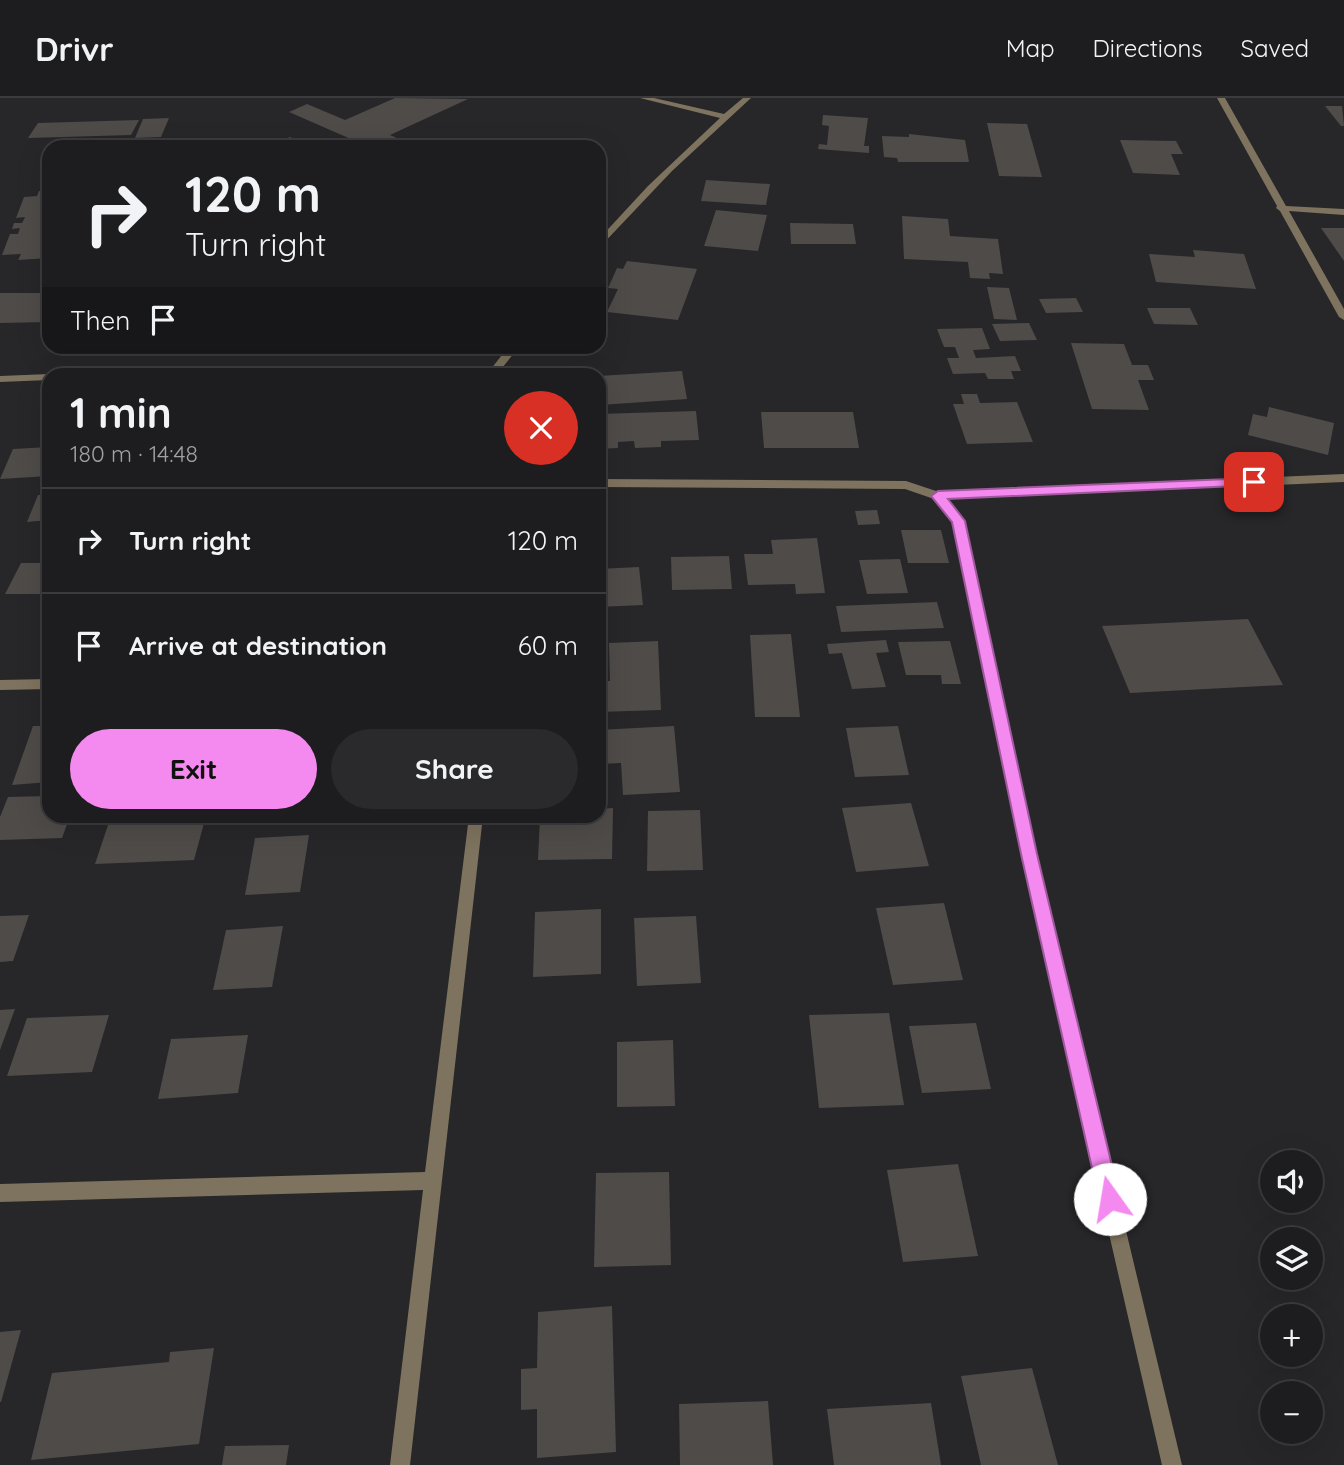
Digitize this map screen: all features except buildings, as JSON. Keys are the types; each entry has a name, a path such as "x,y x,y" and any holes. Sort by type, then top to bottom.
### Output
{"street":[{"path":"644,98 725,117"},
{"path":"606,237 625,215 747,98"},
{"path":"1221,98 1280,208 1344,317"},
{"path":"1280,208 1344,212"},
{"path":"497,368 508,354"},
{"path":"0,379 42,377"},
{"path":"606,483 906,485 938,496 1344,478"},
{"path":"938,496 959,521 1029,854 1172,1465"},
{"path":"0,685 42,684"},
{"path":"400,1465 475,823"},
{"path":"0,1193 433,1181"}],"route":[{"path":"1110,1199 1029,854 959,521 938,496 1254,482"}]}
